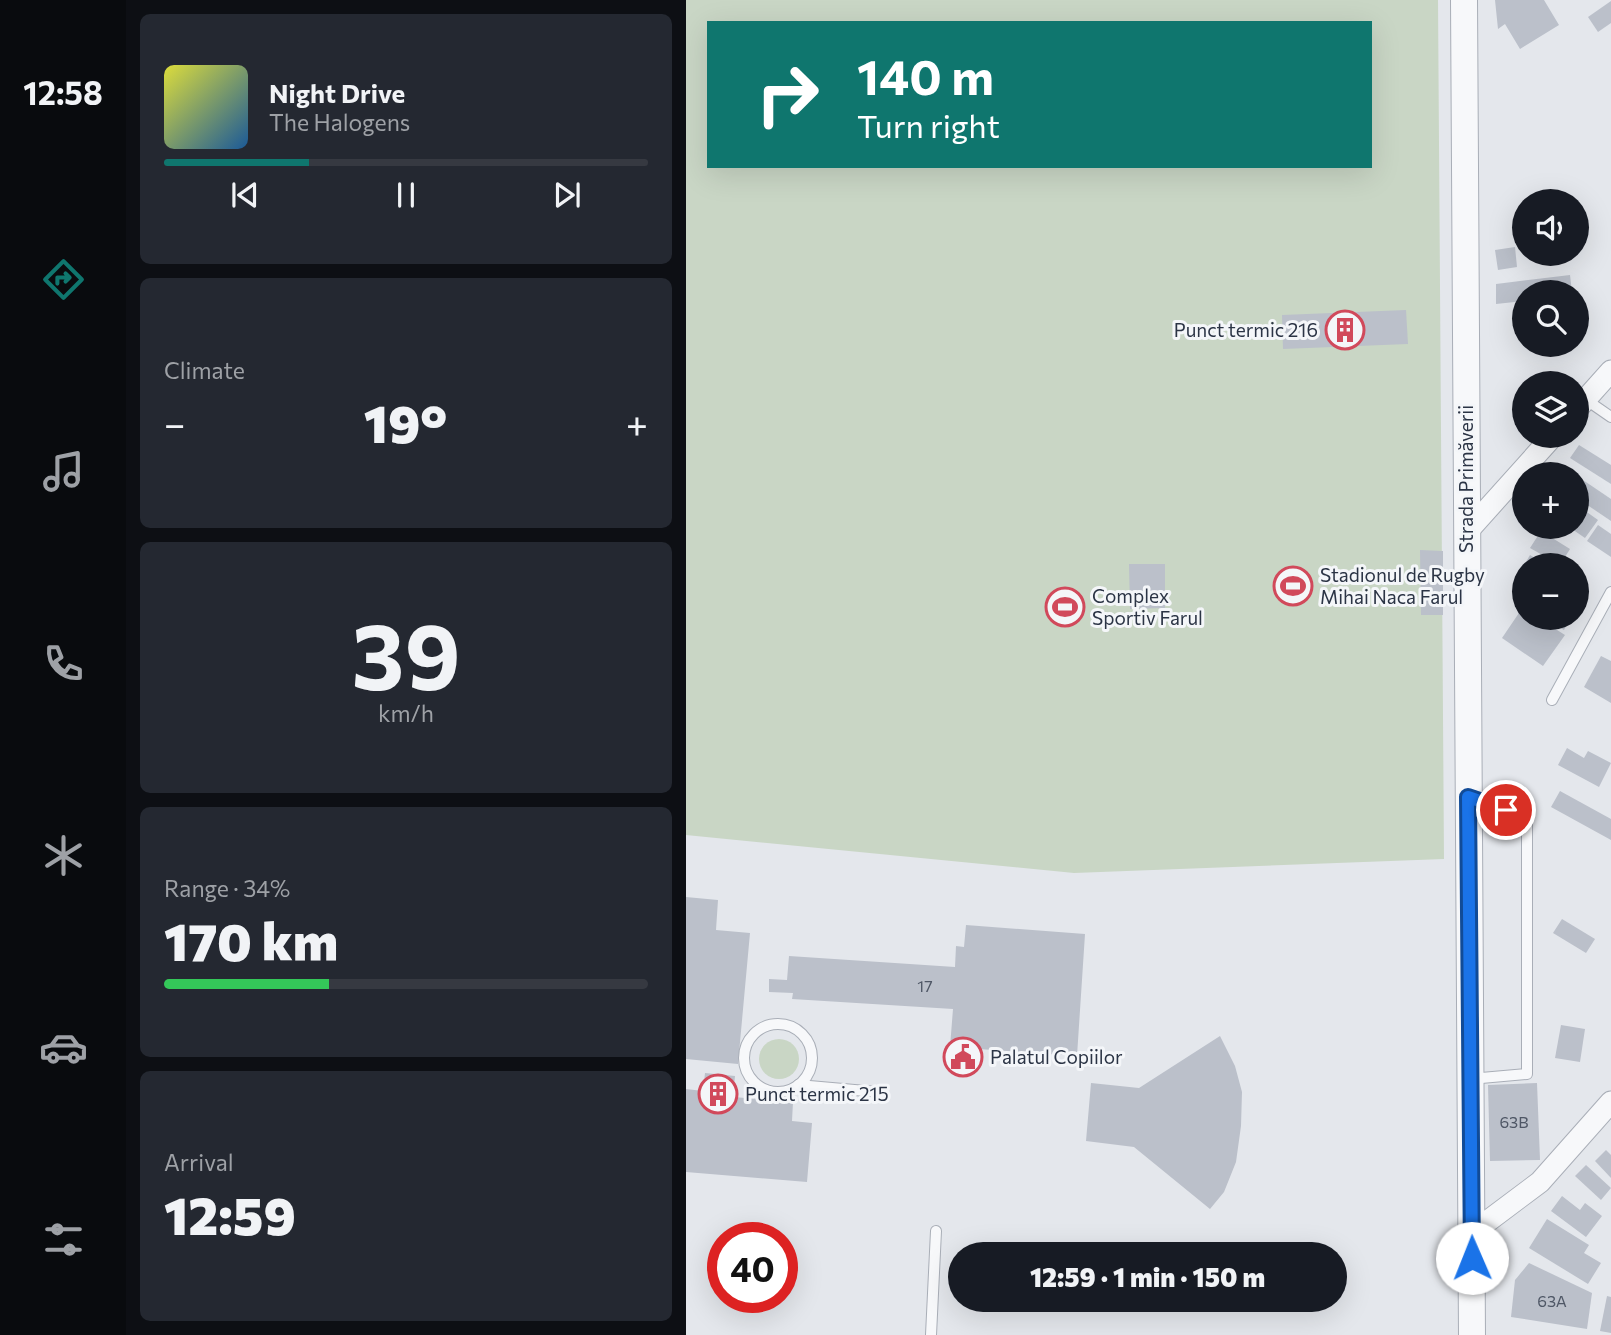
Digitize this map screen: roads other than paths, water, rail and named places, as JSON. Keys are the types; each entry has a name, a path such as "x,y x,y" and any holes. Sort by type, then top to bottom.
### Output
{"street":[{"name":"Strada Primăverii","path":"1464,0 1472,1335"},
{"path":"1589,395 1611,371"},
{"path":"1466,533 1542,448"},
{"path":"1472,1233 1540,1182 1611,1102"}],"lane":[{"path":"1589,407 1611,417"},
{"path":"1552,699 1611,592"},
{"path":"1468,797 1527,818 1527,1074 1470,1079"},
{"path":"798,1085 808,1074 812,1064 809,1043 792,1027 769,1025 759,1030 746,1049 744,1061 753,1081 772,1091 782,1091 798,1085 877,1092"},
{"path":"931,1335 936,1231"}],"place":[{"name":"Punct termic 216","path":"1345,330"},
{"name":"Stadionul de Rugby Mihai Naca Farul","path":"1293,586"},
{"name":"Complex Sportiv Farul","path":"1065,607"},
{"name":"Palatul Copiilor","path":"963,1057"},
{"name":"Punct termic 215","path":"718,1094"}]}
